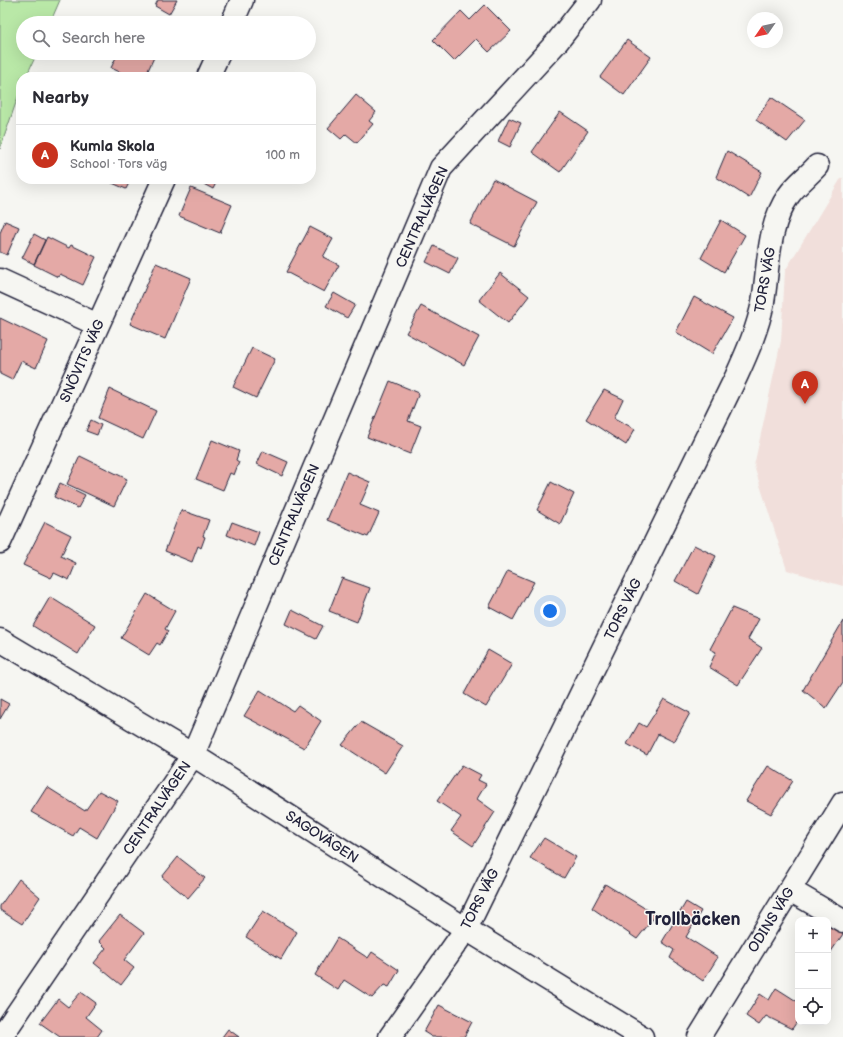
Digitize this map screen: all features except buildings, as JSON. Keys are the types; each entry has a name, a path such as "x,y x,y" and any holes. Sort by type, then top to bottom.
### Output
{"street":[{"path":"235,16 242,0"},
{"name":"CENTRALVÄGEN","path":"1,1037 193,755 441,168 557,42 590,0"},
{"path":"210,72 216,60"},
{"name":"TORS VÄG","path":"390,1037 466,929 736,377 751,343 763,303 768,252 776,221 789,195 817,166"},
{"name":"SNÖVITS VÄG","path":"0,542 162,184"},
{"path":"0,280 98,325"},
{"name":"SAGOVÄGEN","path":"0,640 193,755 466,929 642,1037"},
{"name":"ODINS VÄG","path":"699,1037 843,803"},
{"path":"790,890 843,921"}],"shaded area":[{"path":"843,178 843,586 787,570 754,466 781,341 785,271 840,180"}],"green space":[{"path":"0,0 60,0 53,16 16,16 16,60 34,60 28,72 16,72 16,103 0,149"}],"place":[{"name":"Kumla Skola","path":"805,404"}],"district":[{"name":"Trollbäcken","path":"693,919"}]}
